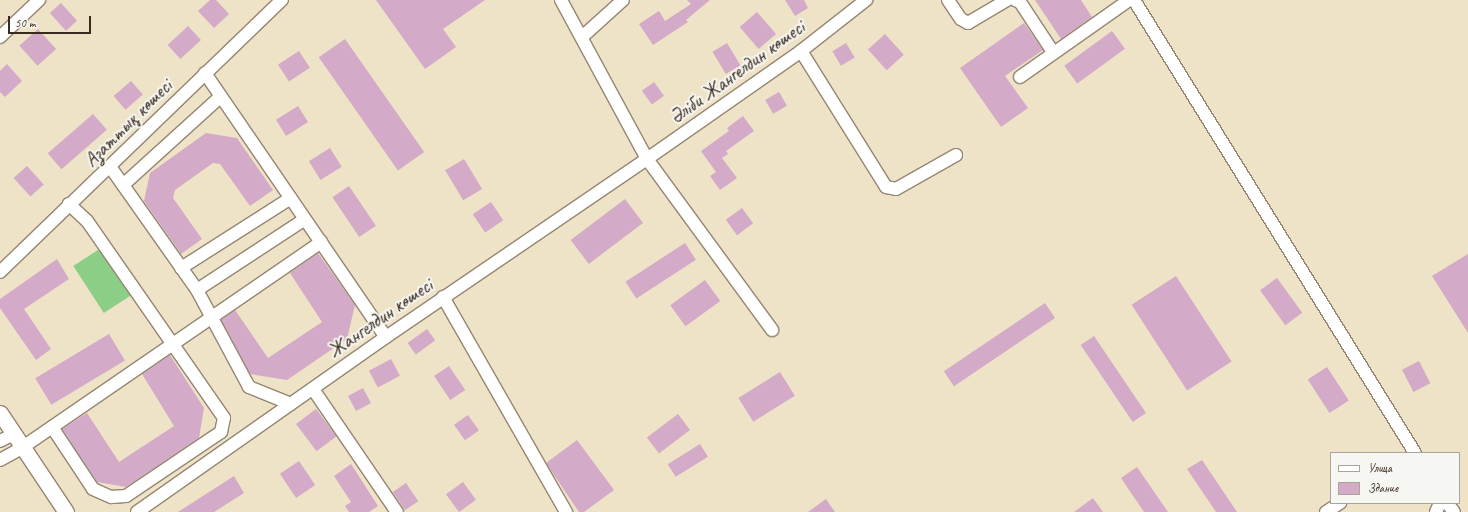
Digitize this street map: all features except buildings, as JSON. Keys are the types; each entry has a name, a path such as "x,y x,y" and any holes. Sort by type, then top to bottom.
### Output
{"main road":[{"path":"0,413 66,512"}],"street":[{"path":"0,37 39,0"},
{"name":"Азаттық көшесі","path":"0,272 70,204 111,168 205,73 282,0"},
{"path":"561,0 647,159 772,330"},
{"path":"582,37 623,0"},
{"name":"Әліби Жангелдин көшесі","path":"647,159 801,51 866,0"},
{"path":"948,0 961,19 968,23 1007,0"},
{"path":"1015,0 1020,2 1053,52"},
{"path":"1020,77 1053,52 1129,0"},
{"path":"1134,0 1413,452"},
{"path":"801,51 886,187 896,189 956,155"},
{"path":"205,73 386,337"},
{"path":"123,185 220,97"},
{"name":"Жангелдин көшесі","path":"137,512 386,337 647,159"},
{"path":"111,168 196,290 249,387 291,404"},
{"path":"181,268 291,198"},
{"path":"52,427 93,489 111,497 126,496 222,432 224,418 174,343 87,221 70,204"},
{"path":"196,290 305,219"},
{"path":"0,460 23,447 321,242"},
{"path":"444,297 566,512"},
{"path":"312,389 397,512"},
{"path":"0,441 14,434"},
{"path":"1326,512 1338,504"},
{"path":"1448,504 1454,512"}],"green space":[{"path":"101,248 131,295 104,313 73,266"}]}
